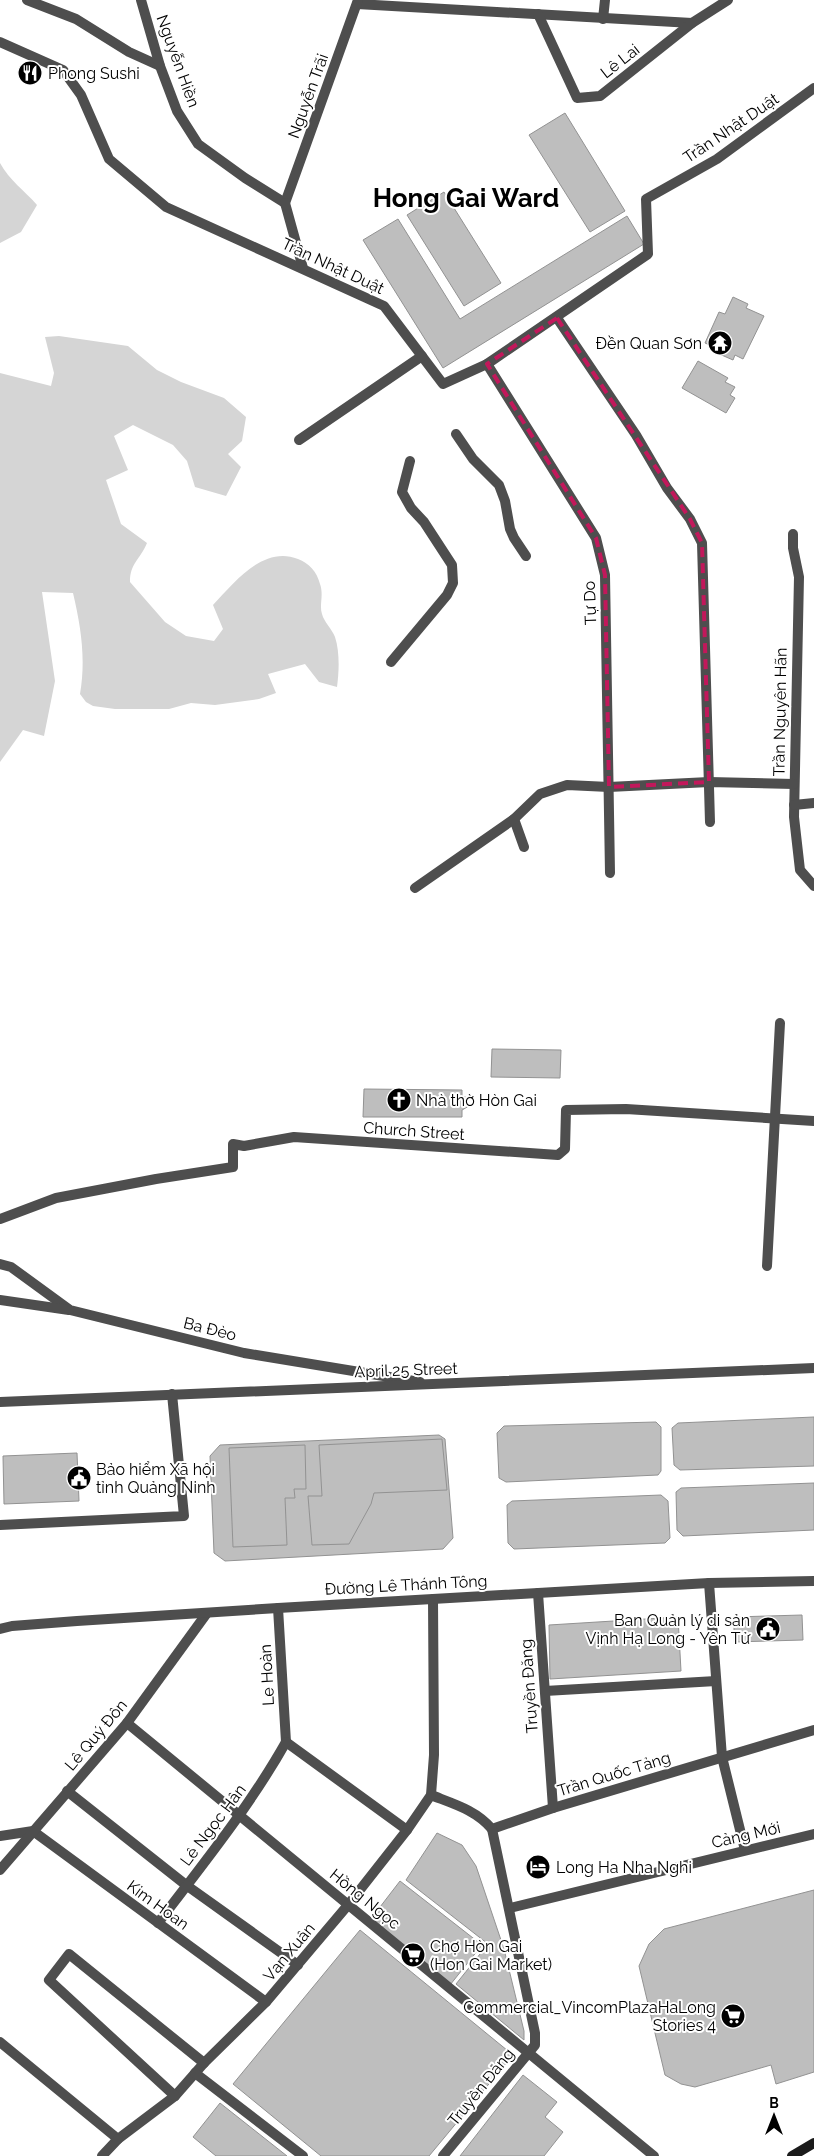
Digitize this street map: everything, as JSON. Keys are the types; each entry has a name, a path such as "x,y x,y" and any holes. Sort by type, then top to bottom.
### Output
{"main road":[{"path":"792,2156 814,2143"}],"street":[{"path":"27,0 76,18 129,52 160,66"},
{"name":"Nguyễn Hiền","path":"141,0 160,66 178,111 198,144 285,203"},
{"path":"604,18 605,0"},
{"name":"Lê Lai","path":"538,14 577,98 600,96 692,23 728,0"},
{"path":"357,2 692,23"},
{"name":"Nguyễn Trãi","path":"285,203 357,2"},
{"name":"Trần Nhật Duật","path":"0,42 63,70 81,95 109,159 166,207 384,306 444,384 487,364 557,318 648,254 646,199 717,159 814,88"},
{"path":"285,203 303,268"},
{"path":"557,318 636,435 667,488 690,519 702,543 710,822"},
{"path":"299,440 422,356"},
{"name":"Tự Do","path":"487,364 596,538 605,575 610,874"},
{"path":"456,434 473,459 499,485 510,529 526,556"},
{"path":"391,662 447,595 453,583 454,574 448,557 404,498 403,485 410,460"},
{"name":"Trần Nguyên Hãn","path":"793,534 793,548 799,577 794,805 800,870 814,886"},
{"path":"414,888 514,818 540,794 567,785 609,787 709,782 794,784"},
{"path":"794,805 814,804"},
{"path":"514,818 524,847"},
{"path":"767,1266 780,1023"},
{"name":"Church Street","path":"0,1220 56,1198 156,1178 233,1167 233,1144 244,1146 294,1137 558,1156 565,1149 566,1110 626,1109 814,1121"},
{"name":"Ba Đèo","path":"0,1264 11,1267 70,1310 244,1353 428,1384"},
{"path":"0,1300 70,1310"},
{"name":"April 25 Street","path":"0,1402 814,1368"},
{"path":"0,1524 184,1516 172,1394"},
{"name":"Đường Lê Thánh Tông","path":"0,1629 12,1626 77,1621 709,1582 814,1581"},
{"path":"709,1582 722,1758 745,1850"},
{"name":"Truyền Đăng","path":"538,1593 553,1808"},
{"path":"434,1599 434,1755 431,1795 482,1817 492,1829"},
{"name":"Le Hoàn","path":"278,1608 286,1742"},
{"name":"Lê Quý Đôn","path":"0,1870 127,1723 207,1613"},
{"path":"545,1691 716,1681"},
{"name":"Hồng Ngọc","path":"127,1723 654,2156"},
{"name":"Trần Quốc Tảng","path":"492,1829 553,1808 814,1730"},
{"path":"286,1742 407,1830"},
{"name":"Lê Ngọc Hân","path":"158,1923 264,1781 286,1742"},
{"name":"Kim Hoan","path":"67,1792 186,1885 298,1965"},
{"name":"Vạn Xuân","path":"102,2156 118,2138 175,2096 204,2063 266,2002 407,1830 431,1795"},
{"name":"Truyền Đăng","path":"443,2156 535,2045 535,2033 492,1829"},
{"path":"0,1836 33,1831"},
{"name":"Kim Hoan","path":"33,1831 266,2002"},
{"name":"Cảng Mới","path":"510,1908 814,1834"},
{"path":"175,2096 49,1980 69,1954 204,2063"},
{"path":"0,2042 118,2138"},
{"path":"195,2073 303,2156"}],"highlighted area":[{"path":"557,318 690,519 702,543 709,782 609,787 605,575 596,538 487,364"}],"shaded area":[{"path":"0,163 12,180 37,205 21,232 0,243"},
{"path":"59,336 128,346 157,370 181,382 224,398 246,417 242,441 228,454 241,467 226,496 195,487 187,461 173,445 133,425 114,436 128,470 106,480 121,524 147,543 132,570 130,582 165,622 186,636 214,641 223,629 213,605 250,568 273,557 285,556 306,563 312,568 319,580 322,592 322,614 335,637 338,649 337,687 319,682 305,664 268,674 276,693 259,699 215,705 191,703 169,709 115,709 93,706 86,702 80,694 83,656 73,593 42,592 55,681 44,736 23,730 0,762 0,373 51,386 54,373 45,337"}],"building":[{"path":"565,113 625,211 590,232 529,135"},
{"path":"444,192 501,283 464,306 407,215"},
{"path":"627,216 644,244 443,368 363,240 398,219 460,319"},
{"path":"733,297 748,304 746,308 764,316 743,359 735,355 733,360 717,353 719,349 705,343 719,312 725,314"},
{"path":"698,361 728,378 725,382 735,387 730,395 735,398 726,413 682,388"},
{"path":"492,1049 561,1050 560,1078 491,1077"},
{"path":"364,1089 462,1090 462,1096 468,1098 469,1106 462,1110 462,1117 363,1117"},
{"path":"814,1417 814,1466 680,1470 674,1465 672,1428 678,1423"},
{"path":"656,1422 661,1427 661,1471 658,1475 506,1482 499,1478 497,1433 504,1426"},
{"path":"439,1435 445,1439 453,1538 443,1549 225,1561 214,1553 210,1456 220,1445"},
{"path":"442,1439 447,1490 374,1493 371,1504 349,1544 312,1545 308,1496 322,1496 319,1445"},
{"path":"305,1445 306,1489 294,1489 295,1498 285,1498 287,1545 233,1547 229,1448"},
{"path":"77,1453 79,1501 4,1504 3,1456"},
{"path":"814,1483 814,1530 683,1536 677,1530 676,1492 681,1488"},
{"path":"661,1495 668,1501 670,1538 665,1543 514,1549 508,1543 507,1505 512,1501"},
{"name":"Ban Quản lý di sản Vịnh Hạ Long - Yên Tử","path":"802,1615 803,1640 734,1642 734,1617"},
{"path":"678,1617 681,1671 550,1679 549,1625"},
{"path":"437,1833 462,1845 476,1866 504,1949 524,2031 524,2040 456,1984 488,1944 406,1880"},
{"path":"400,1881 482,1945 450,1985 370,1920"},
{"name":"Commercial_VincomPlazaHaLong Stories 4","path":"814,1890 814,2072 776,2084 771,2065 695,2087 681,2084 665,2075 639,1966 649,1944 664,1929"},
{"path":"360,1930 513,2055 429,2156 321,2156 233,2084"},
{"path":"523,2075 557,2102 545,2117 563,2132 544,2156 460,2156"},
{"path":"220,2103 287,2156 216,2156 193,2137"}],"place":[{"name":"Phong Sushi","path":"30,73"},
{"name":"Đền Quan Sơn","path":"720,343"},
{"name":"Nhà thờ Hòn Gai","path":"399,1100"},
{"name":"Bảo hiểm Xã hội tỉnh Quảng Ninh","path":"79,1478"},
{"name":"Ban Quản lý di sản Vịnh Hạ Long - Yên Tử","path":"768,1629"},
{"name":"Long Ha Nha Nghi","path":"538,1867"},
{"name":"Chợ Hòn Gai (Hon Gai Market)","path":"413,1955"},
{"name":"Commercial_VincomPlazaHaLong Stories 4","path":"733,2016"}],"district":[{"name":"Hong Gai Ward","path":"466,198"}]}
